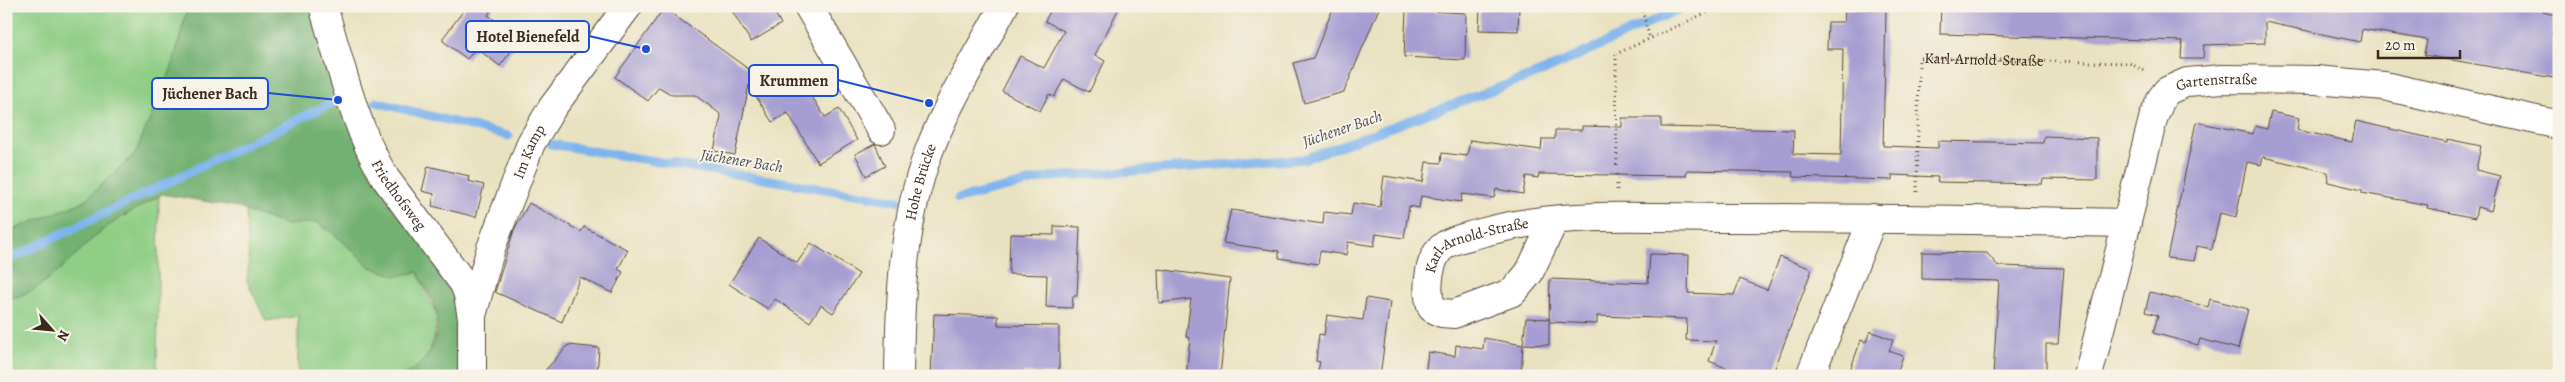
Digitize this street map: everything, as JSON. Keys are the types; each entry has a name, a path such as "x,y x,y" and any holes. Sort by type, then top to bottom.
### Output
{"street":[{"name":"Friedhofsweg","path":"323,6 357,114 378,165 458,274 468,295 472,318 472,376"},
{"name":"Im Kamp","path":"472,318 478,287 491,248 531,143 552,108 628,6"},
{"path":"808,6 882,130"},
{"name":"Hohe Brücke","path":"899,376 901,294 906,240 916,194 929,151 941,124 1004,6"},
{"name":"Gartenstraße","path":"2088,376 2153,119 2161,99 2174,86 2187,82 2222,79 2366,83 2559,125"},
{"name":"Karl-Arnold-Straße","path":"1554,221 1529,273 1513,292 1454,314 1442,314 1432,308 1428,292 1432,266 1439,250 1444,246 1512,225 1554,221 1617,218 1872,218 2127,223"},
{"path":"1810,376 1872,218"}],"path":[{"path":"1641,6 1650,39"},
{"path":"1617,218 1616,54 1721,6"},
{"name":"Karl-Arnold-Straße","path":"1917,219 1919,58 2129,63 2174,86"}],"green space":[{"path":"6,6 188,6 172,67 135,154 83,202 12,230 6,229"},
{"path":"188,6 312,6 331,66 458,290 465,376 402,376 418,366 430,352 436,335 436,310 418,272 396,276 370,267 340,239 317,222 287,225 233,206 162,194 121,217 106,228 56,273 31,291 6,298 6,229 12,230 83,202 135,154 172,67"},
{"path":"159,196 157,376 6,376 6,298 31,291 56,273 106,228"},
{"path":"246,211 287,225 317,222 396,276 417,271 437,315 434,339 428,355 417,369 402,376 298,376 298,316 266,321 247,281 249,262"}],"building":[{"path":"467,6 494,6 488,15 520,39 500,66 476,48 467,59 443,41 443,38"},
{"path":"729,6 771,6 781,24 751,42"},
{"path":"1053,6 1120,6 1095,55 1105,61 1089,92 1064,79 1054,97 1049,94 1040,111 1002,91 1020,56 1044,68 1064,31 1045,21"},
{"path":"1334,6 1380,6 1344,92 1304,103 1293,63 1313,58"},
{"path":"1480,6 1519,6 1518,31 1479,30"},
{"path":"1941,6 2544,6 2543,12 2556,15 2552,35 2559,37 2559,79 2424,55 2427,40 2362,29 2360,42 2265,22 2265,43 2204,45 2203,59 2181,59 2182,41 1940,34"},
{"path":"664,8 780,92 775,83 795,70 825,117 839,109 857,140 818,163 788,113 772,122 749,85 735,155 714,151 721,116 695,95 672,95 659,87 648,101 615,77"},
{"path":"1845,9 1886,10 1883,146 1938,148 1938,141 2043,143 2044,136 2097,138 2097,180 2043,179 2042,184 1937,182 1938,177 1892,175 1892,180 1792,177 1793,172 1687,170 1686,176 1539,174 1538,178 1526,176 1523,194 1496,189 1494,198 1462,194 1461,202 1421,196 1419,208 1409,206 1404,238 1376,234 1374,246 1348,242 1346,255 1320,251 1318,264 1279,258 1279,251 1223,243 1231,210 1323,224 1324,212 1351,215 1353,203 1380,207 1384,176 1423,182 1426,162 1441,163 1442,153 1467,156 1470,140 1541,150 1542,139 1555,139 1555,130 1582,130 1582,126 1622,127 1622,118 1661,118 1661,127 1794,130 1793,154 1841,155 1843,49 1827,49 1828,22 1844,22"},
{"path":"1406,10 1466,13 1465,60 1404,57"},
{"path":"2271,112 2299,118 2297,130 2352,142 2356,121 2447,142 2447,139 2481,146 2476,170 2500,176 2491,211 2477,207 2475,218 2427,208 2428,205 2362,193 2362,190 2328,182 2327,172 2263,157 2261,165 2247,162 2236,217 2220,213 2212,249 2197,246 2194,261 2167,258 2196,122 2253,134 2255,126 2267,129"},
{"path":"875,144 885,166 866,176 855,154"},
{"path":"428,166 469,176 468,181 484,185 476,217 432,206 434,194 422,191"},
{"path":"529,203 581,232 584,227 628,250 618,269 623,272 612,293 580,277 562,322 495,292 514,230"},
{"path":"1054,226 1080,227 1077,296 1073,296 1072,308 1046,307 1047,275 1009,274 1010,234 1054,235"},
{"path":"759,238 797,263 811,243 859,274 833,313 821,305 810,322 775,299 768,309 729,284"},
{"path":"1922,252 1987,253 1999,267 2064,268 2058,344 2046,344 2046,376 1993,376 1999,281 1922,279"},
{"path":"1650,254 1689,255 1688,293 1734,295 1740,279 1767,290 1780,257 1812,269 1772,376 1746,376 1709,361 1716,341 1686,340 1687,319 1597,316 1597,324 1549,322 1549,345 1523,344 1526,318 1549,319 1549,321 1550,279 1648,283"},
{"path":"1158,269 1230,279 1220,376 1186,376 1190,338 1186,337 1191,299 1159,303"},
{"path":"2150,292 2208,307 2210,299 2248,309 2238,349 2200,339 2198,345 2153,333 2158,315 2145,312"},
{"path":"1366,298 1390,302 1380,376 1317,376 1320,362 1316,361 1319,334 1324,335 1327,315 1363,320"},
{"path":"934,314 998,316 998,325 1059,326 1059,374 1023,373 1023,376 931,376"},
{"path":"1870,331 1893,340 1889,351 1903,356 1896,376 1848,376 1861,340 1866,342"},
{"path":"1484,338 1523,345 1521,376 1425,376 1428,352 1455,356 1456,345 1483,349"},
{"path":"568,345 599,348 597,376 540,376"}],"waterway":[{"name":"Jüchener Bach","path":"958,199 1049,177 1304,159 1544,71 1686,6"},
{"name":"Jüchener Bach","path":"6,261 338,100"},
{"name":"Jüchener Bach","path":"376,102 509,136"},
{"name":"Jüchener Bach","path":"551,144 898,201"}],"place":[{"name":"Hotel Bienefeld","path":"646,49"},
{"name":"Jüchener Bach","path":"338,100"},
{"name":"Krummen","path":"929,103"}]}
